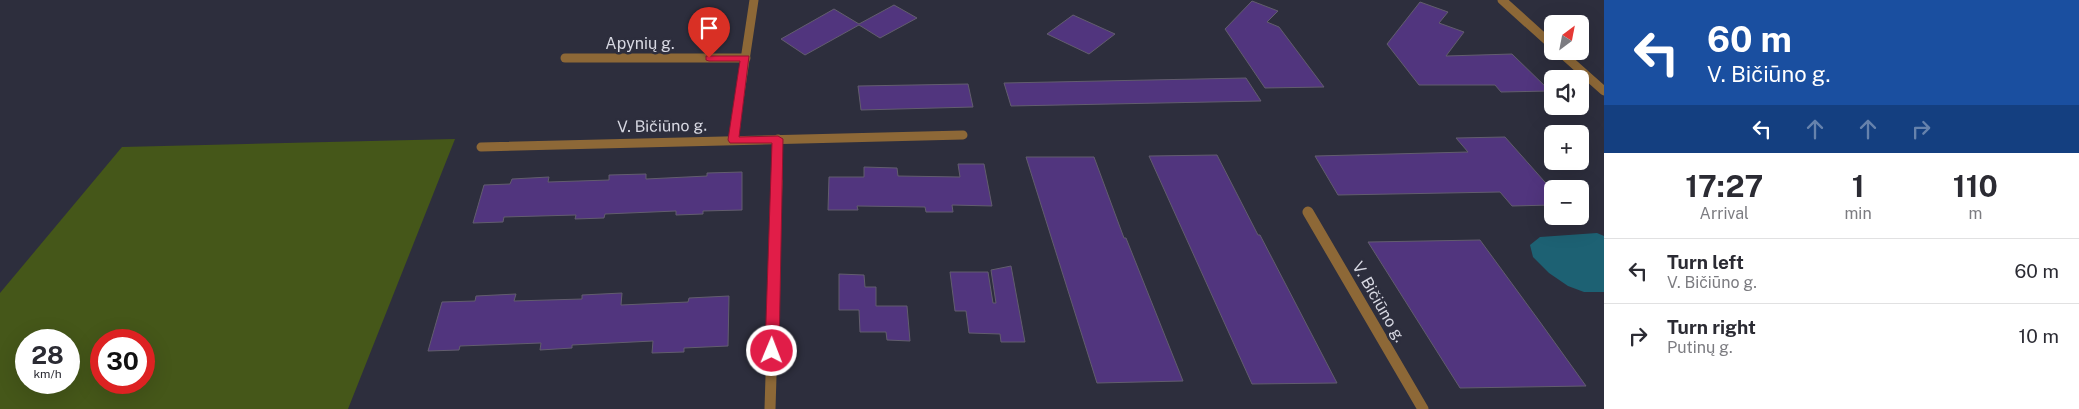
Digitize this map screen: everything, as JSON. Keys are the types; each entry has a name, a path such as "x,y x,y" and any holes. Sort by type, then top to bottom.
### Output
{"street":[{"path":"733,140 754,0"},
{"path":"1502,0 1544,38"},
{"name":"Apynių g.","path":"565,58 746,58"},
{"path":"1569,60 1604,91"},
{"name":"V. Bičiūno g.","path":"481,147 963,135"},
{"path":"770,409 778,139"},
{"name":"V. Bičiūno g.","path":"1308,212 1422,409"}],"green space":[{"path":"455,139 348,409 0,409 0,293 122,147"}],"water":[{"path":"1597,233 1604,236 1604,292 1584,292 1568,286 1549,273 1533,257 1530,245 1540,237"}],"building":[{"path":"1252,1 1278,11 1267,22 1279,27 1324,87 1265,88 1225,29"},
{"path":"1420,2 1448,12 1439,23 1464,32 1446,56 1512,54 1544,85 1544,91 1501,92 1495,85 1419,85 1387,44"},
{"path":"894,5 917,18 880,38 859,25 805,55 781,39 834,9 859,24"},
{"path":"1073,15 1115,34 1089,54 1047,34"},
{"path":"1246,78 1261,101 1011,106 1004,83"},
{"path":"968,84 973,107 861,110 858,86"},
{"path":"1505,137 1544,181 1544,205 1512,206 1500,192 1338,195 1315,156 1468,152 1456,138"},
{"path":"1217,155 1337,383 1252,384 1149,156"},
{"path":"1026,157 1094,157 1124,238 1126,238 1183,381 1097,383"},
{"path":"958,164 984,164 992,206 952,205 953,212 926,212 925,207 857,206 858,210 828,210 829,177 864,177 864,167 897,168 898,176 960,177"},
{"path":"742,172 742,210 703,211 703,214 676,215 676,211 605,214 604,218 575,219 576,215 504,217 503,222 473,223 484,185 510,184 512,179 549,177 548,182 609,180 609,175 646,174 646,179 707,176 707,173"},
{"path":"1480,240 1586,386 1460,388 1368,242"},
{"path":"1011,266 1025,342 1001,342 1000,334 969,333 966,311 955,311 950,272 988,272 993,303 996,303 991,270"},
{"path":"839,274 864,275 865,287 876,287 876,306 907,306 910,341 887,340 886,332 860,332 859,310 839,310"},
{"path":"622,293 621,305 688,302 689,298 729,296 728,346 684,348 684,352 652,353 653,341 572,345 572,348 540,350 541,343 460,346 459,350 428,351 442,302 475,301 476,296 516,294 514,301 582,299 582,295"}],"route":[{"path":"709,58 746,58 733,140 778,139 772,351"}]}
